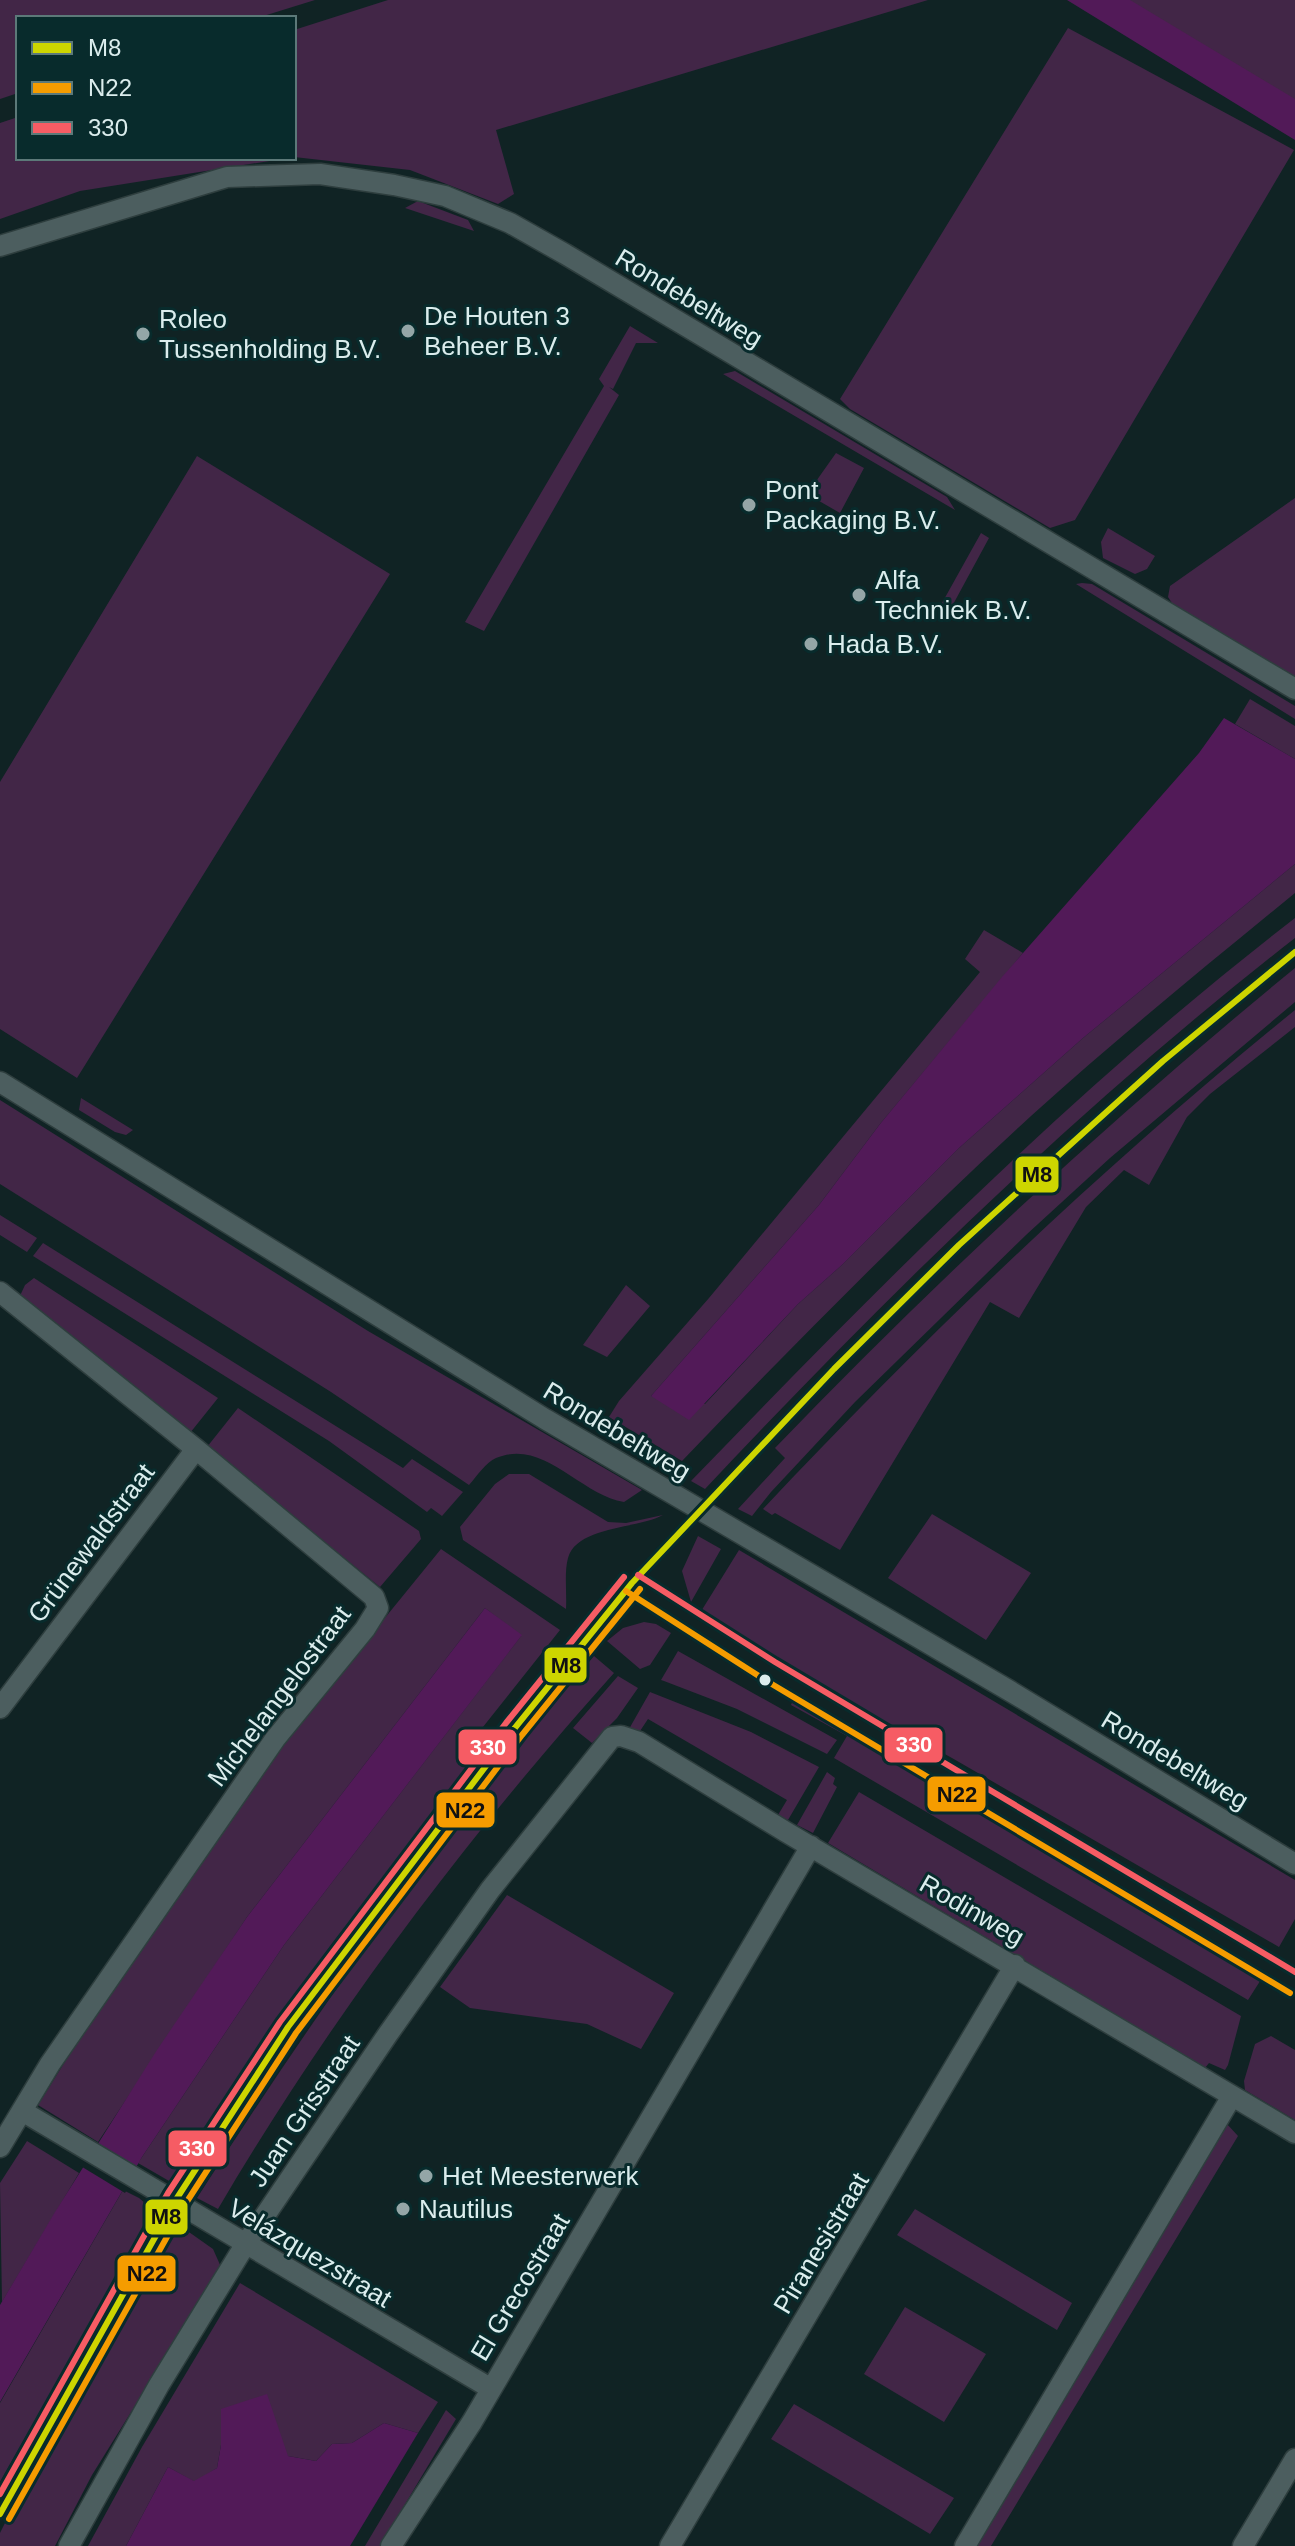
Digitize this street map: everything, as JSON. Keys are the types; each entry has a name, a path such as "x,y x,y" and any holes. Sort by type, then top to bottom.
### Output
{"street":[{"name":"Rondebeltweg","path":"0,246 227,177 320,174 445,196 510,223 565,254 1295,689"},
{"name":"Rondebeltweg","path":"0,1082 545,1419 1010,1691 1295,1864"},
{"name":"Michelangelostraat","path":"0,2147 50,2064 267,1750 365,1629 378,1608 374,1597 196,1449 2,1298"},
{"name":"Grünewaldstraat","path":"0,1708 196,1449"},
{"name":"Rodinweg","path":"621,1736 639,1742 1295,2133"},
{"name":"Juan Grisstraat","path":"69,2546 159,2385 245,2245 388,2034 490,1890 601,1748 612,1737 621,1736"},
{"name":"El Grecostraat","path":"391,2546 472,2422 811,1846"},
{"name":"Piranesistraat","path":"670,2546 1015,1965"},
{"path":"965,2546 1232,2096"},
{"name":"Velázquezstraat","path":"22,2111 490,2388"},
{"path":"1243,2546 1295,2459"}],"shaded area":[{"path":"0,0 315,0 263,16 16,16 16,94 0,99"},
{"path":"388,0 928,0 496,130 514,194 498,204 410,170 296,157 296,29"},
{"path":"1067,0 1130,0 1295,99 1295,140"},
{"path":"1127,0 1295,0 1295,106"},
{"path":"1068,28 1294,150 1075,520 1050,528 850,409 840,399"},
{"path":"16,118 16,160 275,160 80,191 0,219 0,123"},
{"path":"418,201 468,220 474,231 405,208"},
{"path":"630,326 658,343 636,343 613,389 609,387 619,395 484,631 465,622 604,386 599,379"},
{"path":"735,371 947,497 955,510 723,374"},
{"path":"836,453 864,468 840,513 807,494"},
{"path":"197,456 390,574 77,1078 0,1029 0,782"},
{"path":"1295,498 1295,678 1174,606 1168,597 1170,586"},
{"path":"1108,528 1155,556 1147,569 1135,574 1103,558 1101,542"},
{"path":"981,533 989,538 950,610 942,603"},
{"path":"1076,584 1092,584 1295,706 1295,719"},
{"path":"1250,699 1295,726 1295,759 1235,724"},
{"path":"1224,718 1295,759 1295,864 1083,1038 959,1148 843,1264 798,1304 689,1420 651,1396 819,1205 880,1124 1002,977 1199,753"},
{"path":"1295,864 1295,893 1031,1116 854,1286 682,1461 609,1417 619,1401 709,1298 980,972 965,959 984,930 1023,953 880,1124 819,1205 651,1396 705,1404 798,1304 843,1264 959,1148 1083,1038"},
{"path":"1295,918 1295,938 1216,1001 1063,1133 845,1343 705,1489 691,1481 835,1333 1058,1118 1214,982"},
{"path":"1295,968 1295,1002 1110,1158 1026,1235 855,1402 752,1516 738,1509 785,1458 775,1448 900,1322 1093,1141"},
{"path":"1295,1010 1295,1027 1210,1094 1187,1117 1149,1185 1124,1170 1086,1207 1019,1318 990,1302 840,1550 763,1509 890,1378 1021,1250 1156,1128"},
{"path":"81,1098 133,1130 126,1135 115,1132 79,1110"},
{"path":"0,1100 368,1331 642,1490 624,1502 592,1489 546,1461 530,1455 513,1454 492,1460 469,1485 331,1392 0,1184"},
{"path":"0,1215 37,1238 27,1252 0,1235"},
{"path":"43,1243 403,1468 412,1459 463,1492 442,1516 431,1508 427,1512 329,1441 33,1256"},
{"path":"34,1278 218,1398 190,1433 19,1298 25,1285"},
{"path":"626,1285 650,1306 607,1357 583,1345"},
{"path":"238,1408 419,1531 421,1539 380,1587 207,1447"},
{"path":"509,1474 529,1474 608,1522 626,1523 663,1515 595,1534 574,1548 567,1564 566,1609 463,1540 460,1527 495,1484"},
{"path":"932,1514 1031,1573 986,1640 888,1578"},
{"path":"698,1536 721,1549 691,1602 682,1571"},
{"path":"441,1549 560,1630 479,1732 490,1741 331,1945 275,2026 176,2185 138,2163 284,1945 521,1636 485,1608 247,1917 98,2142 38,2105 91,2020 275,1753"},
{"path":"739,1550 1295,1880 1295,1919 1279,1947 952,1758 806,1679 700,1613"},
{"path":"485,1608 522,1635 284,1945 142,2157 0,2402 0,2305 55,2212 157,2050 247,1917"},
{"path":"644,1622 656,1624 671,1633 650,1665 640,1669 607,1641 623,1628"},
{"path":"678,1651 837,1740 827,1754 737,1709 661,1680"},
{"path":"594,1656 614,1673 505,1800 402,1931 306,2068 218,2209 197,2198 289,2057 386,1920 487,1786"},
{"path":"618,1676 638,1688 617,1718 592,1743 573,1728"},
{"path":"650,1692 751,1732 819,1767 788,1820 778,1815 787,1800 648,1719 638,1734 629,1729"},
{"path":"793,1700 1262,1978 1248,2000 834,1758 847,1736 791,1705"},
{"path":"827,1772 835,1778 833,1784 837,1787 813,1833 797,1825"},
{"path":"859,1792 1241,2016 1225,2070 1209,2063 1205,2068 828,1843"},
{"path":"507,1895 674,1993 641,2049 587,2024 470,2008 440,1987"},
{"path":"1271,2036 1295,2050 1295,2120 1245,2090 1244,2081 1255,2044"},
{"path":"1227,2124 1238,2136 991,2546 974,2546"},
{"path":"27,2141 79,2173 2,2302 0,2183"},
{"path":"123,2190 139,2198 158,2214 74,2351 0,2482 0,2403"},
{"path":"915,2209 1072,2303 1057,2330 897,2235"},
{"path":"179,2225 213,2249 221,2267 92,2475 55,2546 0,2546 0,2533 12,2509"},
{"path":"240,2283 438,2402 418,2433 384,2423 352,2443 332,2444 316,2461 288,2456 222,2409 217,2468 195,2482 168,2467 126,2546 88,2546 142,2447"},
{"path":"905,2307 986,2354 944,2422 864,2374"},
{"path":"267,2394 288,2456 316,2461 332,2444 352,2443 384,2423 418,2433 350,2546 126,2546 168,2467 194,2481 217,2468 221,2445 221,2409"},
{"path":"794,2404 954,2498 930,2534 771,2439"},
{"path":"446,2410 456,2419 380,2546 365,2546"}],"pier":[{"path":"93,2141 140,2169 125,2193 79,2165"}],"transit line":[{"name":"M8","path":"0,2514 177,2198 288,2027 514,1729 632,1583 834,1369 959,1245 1163,1061 1295,952"},
{"name":"330","path":"638,1575 775,1662 1295,1972"},
{"name":"330","path":"0,2494 168,2193 280,2022 506,1723 624,1577"},
{"name":"N22","path":"9,2519 186,2203 296,2033 522,1735 640,1589"},
{"name":"N22","path":"626,1591 765,1680 1290,1993"}],"place":[{"name":"De Houten 3 Beheer B.V.","path":"408,331"},
{"name":"Roleo Tussenholding B.V.","path":"143,334"},
{"name":"Pont Packaging B.V.","path":"749,505"},
{"name":"Alfa Techniek B.V.","path":"859,595"},
{"name":"Hada B.V.","path":"811,644"},
{"name":"Het Meesterwerk","path":"426,2176"},
{"name":"Nautilus","path":"403,2209"}]}
